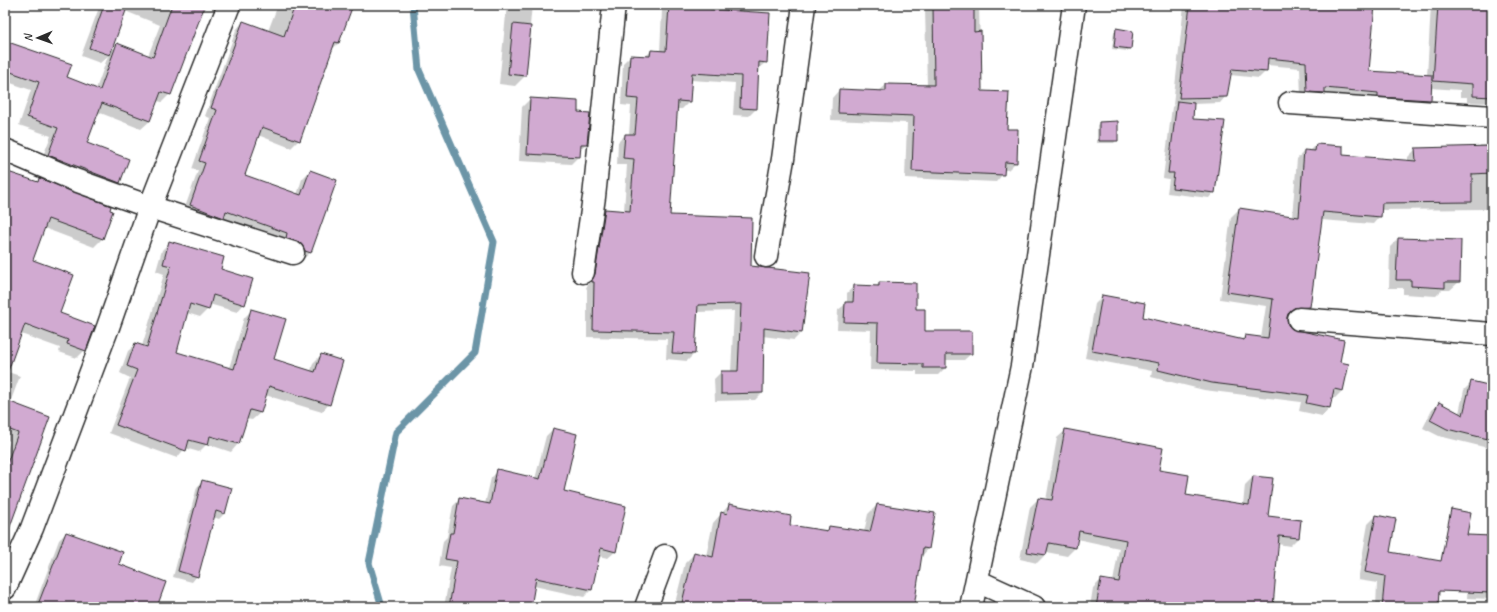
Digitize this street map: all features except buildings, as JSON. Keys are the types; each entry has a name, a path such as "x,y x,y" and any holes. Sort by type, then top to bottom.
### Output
{"street":[{"path":"5,588 32,528 108,328 150,207 229,5"},
{"path":"583,272 595,190 614,5"},
{"path":"766,256 784,159 804,5"},
{"path":"971,607 1022,366 1074,5"},
{"path":"1290,103 1492,116"},
{"path":"5,150 75,180 150,207 293,253"},
{"path":"1299,319 1492,334"},
{"path":"646,607 666,556"},
{"path":"977,581 1034,607"}],"waterway":[{"path":"382,607 369,563 396,432 475,353 494,242 419,70 413,5"}]}
